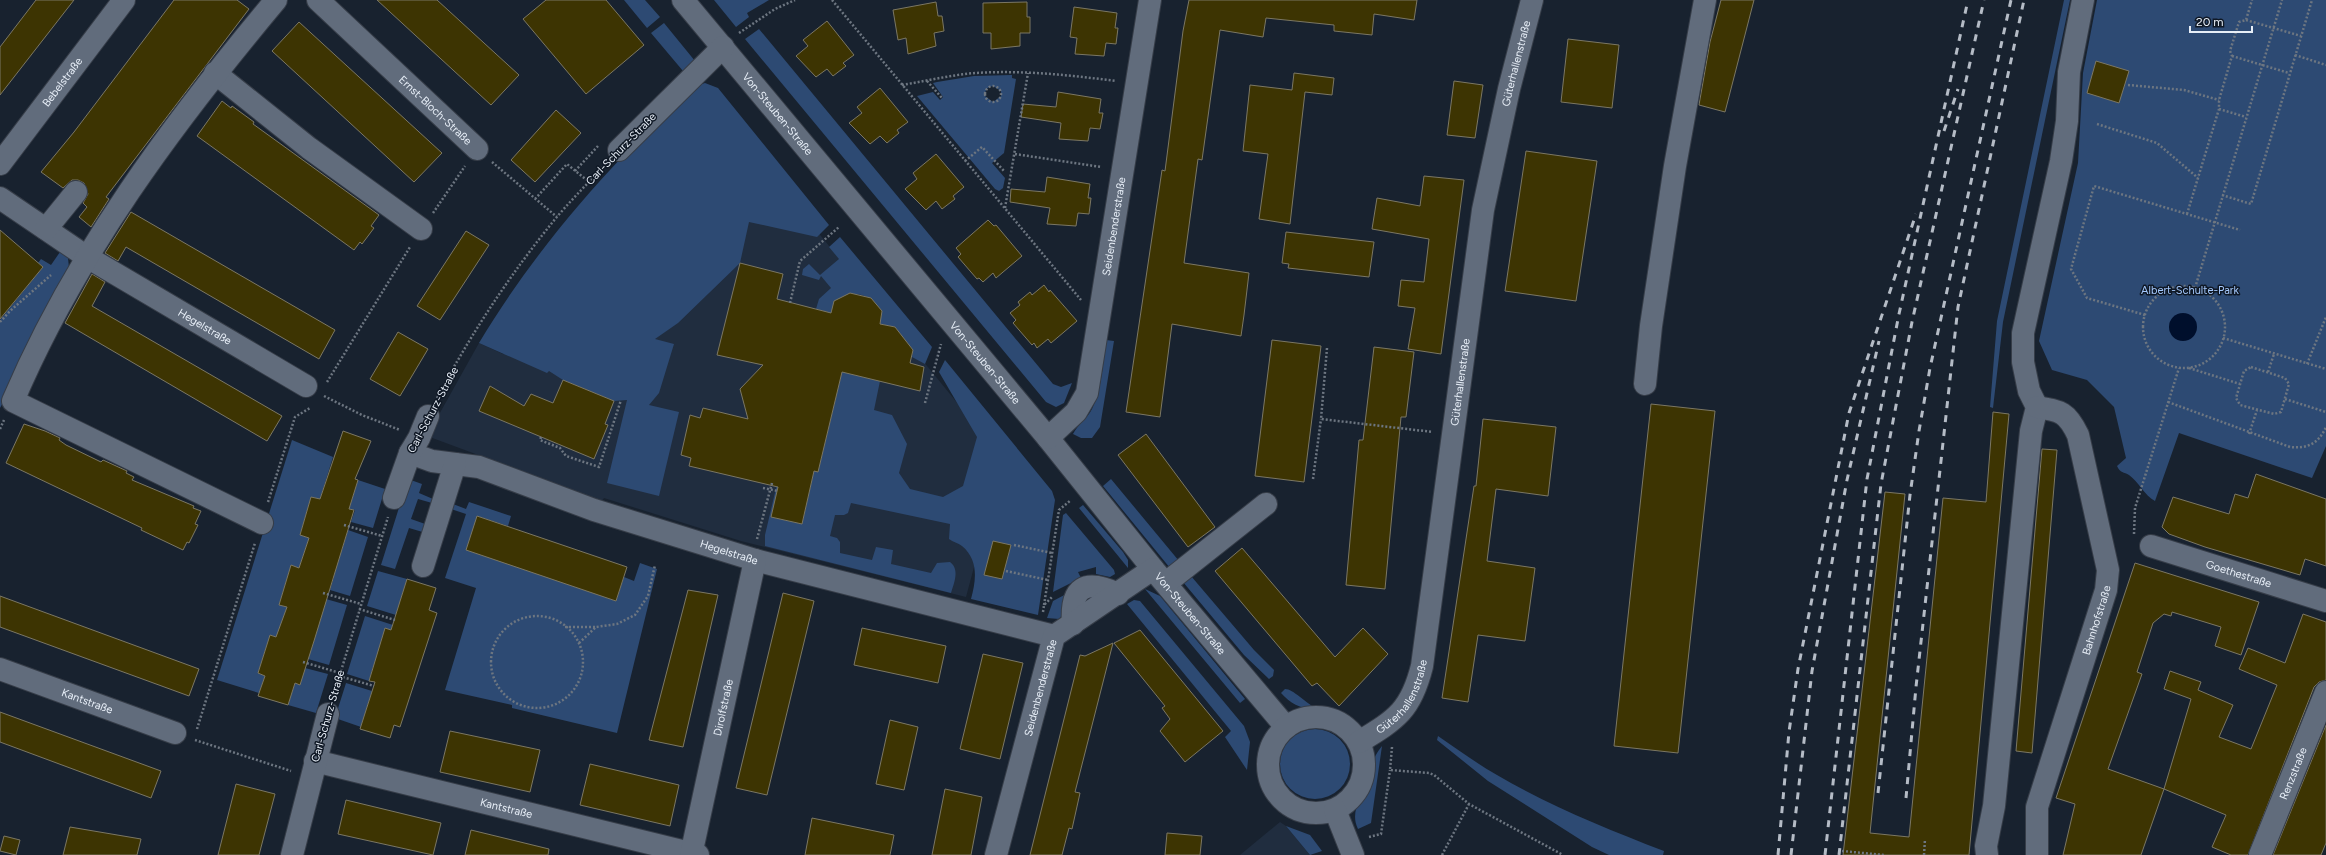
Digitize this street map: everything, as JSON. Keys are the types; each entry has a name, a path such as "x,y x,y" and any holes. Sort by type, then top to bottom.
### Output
{"street":[{"name":"Bebelstraße","path":"0,164 124,0"},
{"path":"262,523 12,402 44,334 85,255 166,138 215,73 276,0"},
{"name":"Ernst-Bloch-Straße","path":"318,0 477,149"},
{"name":"Von-Steuben-Straße","path":"684,0 729,42 953,324 1048,438 1159,576 1286,726"},
{"name":"Seidenbenderstraße","path":"1048,438 1076,412 1086,393 1099,322 1150,0"},
{"name":"Güterhallenstraße","path":"1359,742 1386,725 1409,703 1416,690 1422,666 1483,210 1509,89 1532,0"},
{"path":"1645,384 1650,326 1705,0"},
{"path":"1987,855 1986,846 1994,806 2031,431 2037,407 2029,390 2023,362 2023,333 2061,161 2067,121 2069,72 2083,0"},
{"name":"Carl-Schurz-Straße","path":"619,150 729,42"},
{"path":"215,73 309,148 421,229"},
{"path":"46,229 76,192"},
{"name":"Hegelstraße","path":"0,198 85,255 316,396"},
{"name":"Bahnhofstraße","path":"2037,407 2059,411 2070,419 2078,435 2105,550 2108,570 2106,590 2037,807 2037,855"},
{"name":"Carl-Schurz-Straße","path":"394,498 414,445 428,416"},
{"name":"Hegelstraße","path":"414,445 432,461 478,468 594,510 754,560 1054,636"},
{"path":"423,566 455,464"},
{"name":"Seidenbenderstraße","path":"996,855 1054,636 1118,594 1159,576 1266,504"},
{"name":"Goethestraße","path":"2151,546 2326,601"},
{"name":"Dirolfstraße","path":"693,854 754,560"},
{"name":"Kantstraße","path":"0,669 184,736"},
{"name":"Renzstraße","path":"2260,855 2326,692"},
{"name":"Carl-Schurz-Straße","path":"292,855 312,769 328,714"},
{"path":"1321,716 1343,724 1359,742 1364,758 1364,772 1360,784 1350,799 1335,810 1318,813 1299,810 1283,800 1272,786 1268,768 1268,758 1274,741 1286,726 1302,718 1321,716"},
{"name":"Kantstraße","path":"312,769 693,854"},
{"path":"1335,810 1358,847"}],"path":[{"path":"729,42 774,9 795,0"},
{"path":"832,0 1099,322"},
{"path":"2246,20 2252,0"},
{"path":"2195,288 2282,0"},
{"path":"2222,195 2250,204 2312,0"},
{"path":"2187,214 2218,109 2219,100 2232,56 2230,51 2239,22 2246,20 2301,36"},
{"path":"2295,55 2326,65"},
{"path":"2232,56 2289,73"},
{"path":"902,85 974,73 1028,73 1136,84"},
{"path":"1004,209 1015,154 1028,73"},
{"path":"927,81 942,98"},
{"path":"2128,85 2184,90 2219,100"},
{"path":"993,86 1001,92 1001,96 993,102 985,96 985,91 988,87 993,86"},
{"path":"2218,109 2246,117"},
{"path":"2096,124 2157,143 2198,178"},
{"path":"965,161 982,147 1004,172"},
{"name":"Ernst-Bloch-Straße","path":"477,149 557,217"},
{"path":"312,769 184,736 262,523 295,417 316,396 421,229 477,149"},
{"name":"Carl-Schurz-Straße","path":"428,416 488,313 532,248 557,217 619,150"},
{"path":"1015,154 1123,170"},
{"path":"535,199 567,164 589,182"},
{"path":"2145,315 2087,298 2071,269 2094,186 2240,230"},
{"path":"790,303 800,261 839,227"},
{"path":"0,322 10,311 40,286 85,255"},
{"path":"2178,287 2195,288 2210,296 2219,307 2224,320 2223,338 2212,357 2201,364 2188,368 2179,368 2163,362 2149,348 2143,330 2145,315 2155,299 2165,291 2178,287"},
{"path":"2307,364 2326,317"},
{"path":"925,403 938,349 953,324"},
{"path":"2223,338 2326,369"},
{"path":"1313,480 1321,419 1327,348"},
{"path":"2268,372 2274,354"},
{"path":"2251,367 2268,372 2285,378 2288,384 2285,399 2280,412 2274,414 2240,404 2236,398 2244,371 2251,367"},
{"path":"2135,508 2179,368"},
{"path":"2188,368 2240,384"},
{"path":"316,396 362,416 414,445"},
{"path":"2285,399 2326,412"},
{"path":"541,437 540,440 560,448 566,456 599,468 621,400"},
{"path":"2168,402 2249,434 2290,447 2304,447 2318,441 2326,427"},
{"path":"2249,434 2257,410"},
{"path":"1321,419 1453,435"},
{"path":"754,560 772,483"},
{"path":"763,488 778,491"},
{"path":"1044,605 1059,510 1088,488"},
{"name":"Carl-Schurz-Straße","path":"328,714 394,498"},
{"path":"344,525 382,536"},
{"path":"1014,545 1052,553"},
{"path":"565,627 596,627 617,624 634,615 648,596 655,565"},
{"path":"1006,571 1048,580"},
{"path":"323,593 361,604"},
{"path":"359,609 394,620"},
{"path":"528,617 541,617 554,620 565,627 578,643 584,659 582,676 573,691 558,703 548,707 526,705 506,695 496,684 491,670 492,654 500,636 510,625 528,617"},
{"path":"578,643 596,627"},
{"path":"302,662 374,686"},
{"path":"1358,847 1381,834 1394,735 1386,725"},
{"path":"1390,770 1429,773 1469,804 1563,855"},
{"path":"1442,855 1469,804"},
{"path":"1924,855 1925,839"},
{"path":"1842,851 1884,855"}],"shaded area":[{"path":"763,165 1003,459 966,597 741,541 604,498 602,501 427,436 479,343 503,354"},
{"path":"2183,313 2193,317 2197,327 2193,337 2183,341 2173,337 2169,327 2173,317"},
{"path":"1280,822 1286,826 1310,855 1240,855"}],"green space":[{"path":"624,0 645,0 660,17 647,28"},
{"path":"714,0 769,0 747,13 749,17 736,27"},
{"path":"2064,0 2070,0 2003,322 1993,408 1990,407 1997,321"},
{"name":"Albert-Schulte-Park","path":"2097,0 2326,0 2326,446 2312,478 2179,433 2155,501 2133,478 2121,471 2117,466 2126,458 2114,407 2087,380 2052,370 2039,341 2078,163 2083,73"},
{"path":"664,23 695,61 683,71 651,33"},
{"path":"759,29 1053,384 1061,387 1072,383 1064,403 1056,407 1046,402 745,39"},
{"path":"1012,75 1012,78 1016,79 1004,153 992,163 1005,178 1003,188 999,191 995,189 917,96 933,92 940,100 943,97 933,83 974,76","holes":["991,86 1001,91 1001,96 993,102 985,96 985,92"]},
{"path":"705,83 718,88 829,225 817,237 749,222 740,263 678,323 655,339 674,344 659,393 649,405 679,412 659,496 607,483 627,400 614,401 563,380 549,371 547,373 479,343 494,318 528,269 583,200 650,129 696,86"},
{"path":"840,237 932,347 925,364 912,357 913,350 895,327 880,324 882,311 866,297 855,294 843,297 835,301 831,313 816,309 819,299 831,288 821,276 819,280 802,275 803,269 809,264 820,275 839,259 829,247"},
{"path":"60,252 68,258 70,277 0,408 0,320 43,267 38,263 41,259 51,265"},
{"path":"1106,340 1114,341 1100,427 1092,438 1081,438 1073,434 1077,427 1090,413 1098,393 1102,375"},
{"path":"945,360 1052,491 1055,500 1038,615 971,599 975,578 974,564 962,546 949,539 950,524 851,503 848,513 844,515 835,515 830,536 837,538 840,542 840,553 872,560 876,547 893,550 891,564 931,573 937,563 950,562 955,568 956,572 951,593 765,546 765,535 777,484 779,485 771,517 802,524 814,471 818,472 842,372 880,381 874,410 892,415 907,444 899,473 910,489 943,497 963,486 977,437 939,372"},
{"path":"292,440 333,457 320,499 311,497 300,535 309,538 299,568 291,565 279,605 287,607 277,637 270,635 258,673 265,676 259,693 217,680"},
{"path":"408,479 422,484 419,493 433,499 432,503 418,499 411,519 428,525 426,533 409,528 395,569 381,565"},
{"path":"1111,479 1179,561 1170,568 1103,486"},
{"path":"358,480 385,489 373,528 351,522 355,510 349,509"},
{"path":"469,502 511,516 508,526 477,516 540,574 616,601 624,577 634,581 640,563 657,569 617,733 512,708 512,705 445,690 476,588 445,578 466,514 451,509 453,504 466,509"},
{"path":"1083,505 1123,552 1128,560 1128,568 1079,508"},
{"path":"1066,513 1114,570 1115,574 1110,577 1096,574 1096,567 1078,572 1081,578 1053,592 1063,515"},
{"path":"348,530 368,537 350,596 330,590 334,577 329,575 342,550"},
{"path":"378,571 407,579 396,615 367,606"},
{"path":"1191,576 1254,650 1274,670 1273,676 1269,679 1244,655 1183,582"},
{"path":"1145,589 1160,596 1245,699 1240,703"},
{"path":"1070,592 1062,616 1059,619 1047,618 1053,601"},
{"path":"326,599 347,605 329,665 308,659 312,646 307,644"},
{"path":"1134,600 1140,601 1244,726 1250,742 1247,770 1225,737 1231,731 1127,604"},
{"path":"365,616 393,625 379,669 373,667 369,681 347,674"},
{"path":"305,668 328,674 316,713 288,705 295,683 300,685"},
{"path":"346,683 372,691 361,727 335,718"},
{"path":"1285,689 1296,694 1314,707 1314,709 1300,707 1288,700 1281,693"},
{"path":"1315,729 1328,732 1340,739 1347,751 1350,764 1347,777 1340,789 1328,796 1315,799 1302,796 1290,789 1283,777 1280,764 1283,751 1290,739 1302,732"},
{"path":"1438,736 1482,766 1537,797 1664,851 1663,855 1609,855 1592,847 1488,781 1437,740"},
{"path":"1382,746 1371,823 1358,829 1355,816 1356,810 1366,787 1374,759"},
{"path":"1286,826 1310,835 1322,851 1310,855"}],"building":[{"path":"36,0 74,0 0,95 0,47"},
{"path":"174,0 237,0 249,9 106,197 109,199 91,227 79,217 87,207 83,203 88,194 84,183 78,180 72,180 63,188 41,172 74,132"},
{"path":"377,0 437,0 519,75 491,105"},
{"path":"546,0 606,0 644,45 586,94 523,19"},
{"path":"1189,0 1417,0 1414,20 1374,14 1372,35 1334,31 1334,25 1266,18 1263,37 1220,30 1202,160 1198,159 1184,263 1249,273 1241,336 1172,324 1160,417 1126,412 1162,170 1165,171 1183,31"},
{"path":"1721,0 1754,0 1725,112 1699,105 1710,42"},
{"path":"936,2 938,16 942,16 944,31 934,33 936,46 908,54 906,38 898,40 893,10"},
{"path":"1027,2 1027,17 1030,17 1030,33 1020,33 1020,46 991,49 991,33 983,33 983,3"},
{"path":"1074,7 1117,13 1115,28 1118,28 1116,44 1106,43 1104,56 1075,54 1077,38 1070,37"},
{"path":"827,21 854,55 843,63 846,66 833,76 827,69 816,77 796,56 808,46 803,40"},
{"path":"299,22 442,153 414,182 272,51"},
{"path":"1568,39 1619,45 1612,108 1561,102"},
{"path":"2096,61 2129,71 2119,103 2087,93"},
{"path":"1294,73 1334,78 1332,95 1305,92 1290,224 1259,219 1268,154 1243,151 1250,85 1292,90"},
{"path":"1454,81 1483,85 1475,138 1447,135"},
{"path":"880,88 908,122 897,130 899,133 887,143 880,136 870,144 849,123 862,113 857,107"},
{"path":"1058,92 1101,99 1099,113 1103,113 1100,129 1090,128 1088,141 1059,139 1061,123 1021,117 1023,104 1056,107"},
{"path":"222,101 231,108 232,106 254,122 253,124 379,215 371,226 374,228 362,244 360,242 354,250 197,136"},
{"path":"556,110 581,133 535,182 511,160"},
{"path":"1526,151 1597,161 1576,301 1505,291"},
{"path":"936,154 964,187 953,196 955,199 942,209 936,201 926,210 905,189 917,179 913,173"},
{"path":"1424,176 1464,180 1441,354 1408,349 1415,308 1398,306 1401,280 1424,282 1429,239 1372,229 1377,198 1420,206"},
{"path":"1047,177 1090,184 1088,198 1091,198 1089,214 1078,213 1076,226 1047,224 1050,208 1010,202 1011,189 1045,192"},
{"path":"131,212 335,330 319,359 126,247 118,261 105,253"},
{"path":"988,220 994,226 996,225 1022,256 996,278 993,273 983,282 979,278 977,279 958,257 961,254 956,248"},
{"path":"0,230 43,267 0,319"},
{"path":"466,231 489,245 440,320 417,306"},
{"path":"1286,232 1374,242 1369,277 1288,268 1289,264 1282,263"},
{"path":"740,263 783,274 777,299 831,313 834,301 850,293 871,298 882,311 880,324 895,327 913,350 910,363 924,367 920,391 842,372 818,472 814,471 802,524 771,517 778,487 689,466 691,458 681,455 690,415 700,418 703,408 748,419 740,389 763,365 717,355"},
{"path":"92,274 105,282 92,306 282,416 267,441 65,323"},
{"path":"1044,285 1077,321 1051,343 1048,339 1037,348 1034,343 1032,345 1013,323 1016,320 1010,313 1020,305 1018,302 1030,292 1032,295"},
{"path":"398,332 428,349 400,396 370,379"},
{"path":"1272,340 1321,346 1304,482 1255,476"},
{"path":"1374,347 1414,352 1406,417 1401,417 1385,589 1346,585 1359,440 1363,440"},
{"path":"563,380 614,401 605,424 608,425 594,459 479,411 490,386 524,406 531,394 553,403"},
{"path":"1651,404 1715,411 1678,753 1614,746"},
{"path":"1993,412 2009,414 1969,855 1843,855 1885,492 1905,494 1870,833 1909,837 1943,498 1986,502"},
{"path":"1483,419 1556,427 1548,496 1496,489 1487,561 1535,568 1525,641 1478,635 1468,702 1442,698 1474,486 1476,486"},
{"path":"24,424 60,438 59,440 66,445 101,462 103,460 127,471 126,473 134,477 132,480 194,506 193,508 201,511 195,524 198,525 189,543 187,542 183,550 141,530 142,528 6,463"},
{"path":"343,431 371,441 355,479 358,480 349,509 354,510 314,641 300,685 295,683 288,705 258,696 265,676 258,673 270,635 276,637 287,607 279,605 291,565 299,568 309,538 300,535 311,497 320,499"},
{"path":"1146,434 1215,527 1188,547 1118,455"},
{"path":"2042,449 2057,450 2032,753 2016,751"},
{"path":"2256,474 2326,499 2326,566 2305,559 2300,575 2205,547 2169,534 2162,527 2173,497 2229,514 2235,494 2248,498"},
{"path":"477,516 627,567 616,601 466,550"},
{"path":"993,541 1011,545 1002,579 984,575"},
{"path":"1242,548 1335,657 1363,628 1388,654 1339,706 1317,683 1312,686 1215,571"},
{"path":"2135,563 2259,602 2241,655 2215,646 2221,627 2172,612 2171,616 2164,614 2153,623 2137,672 2142,674 2108,769 2164,789 2141,855 2063,855 2075,804 2056,798"},
{"path":"407,579 436,588 429,610 437,613 400,727 394,725 390,738 360,729 375,682 369,681 385,628 391,630"},
{"path":"688,590 718,595 683,747 649,740"},
{"path":"783,593 814,601 767,795 736,788"},
{"path":"0,596 199,669 189,696 0,627"},
{"path":"2303,614 2326,622 2326,680 2319,682 2314,687 2248,855 2231,855 2212,847 2226,815 2164,789 2191,699 2164,689 2170,671 2201,682 2198,690 2233,705 2219,737 2251,749 2277,685 2239,669 2248,648 2285,663"},
{"path":"862,628 946,646 938,683 854,665"},
{"path":"1140,630 1223,731 1185,762 1160,731 1170,719 1162,708 1165,706 1114,643"},
{"path":"1113,643 1075,792 1080,793 1072,829 1069,828 1062,855 1030,855 1080,655 1085,656"},
{"path":"983,654 1023,663 1000,759 960,749"},
{"path":"0,712 161,771 151,798 0,742"},
{"path":"890,720 918,727 904,790 876,784"},
{"path":"2326,725 2326,843 2321,855 2273,855"},
{"path":"450,731 540,750 530,792 440,772"},
{"path":"590,764 679,785 670,826 580,805"},
{"path":"236,784 275,794 259,855 218,855"},
{"path":"945,789 982,797 971,855 932,855"},
{"path":"346,800 441,823 433,855 338,834"},
{"path":"812,818 894,835 890,855 805,855"},
{"path":"70,827 141,839 137,855 63,855"},
{"path":"471,830 549,849 548,855 465,855"},
{"path":"1167,833 1202,836 1200,855 1165,855"},
{"path":"4,836 20,840 16,855 0,851"}],"railway":[{"path":"1825,855 1867,479 1899,314 1968,0"},
{"path":"1839,855 1881,484 1912,322 1984,0"},
{"path":"1878,793 1910,495 1919,431 1930,368 2011,0"},
{"path":"1906,798 1916,687 1958,307 2024,0"},
{"path":"1944,131 1958,89"},
{"path":"1778,855 1789,732 1798,669 1849,413 1916,214"},
{"path":"1791,855 1812,671 1847,480 1879,341"}]}
